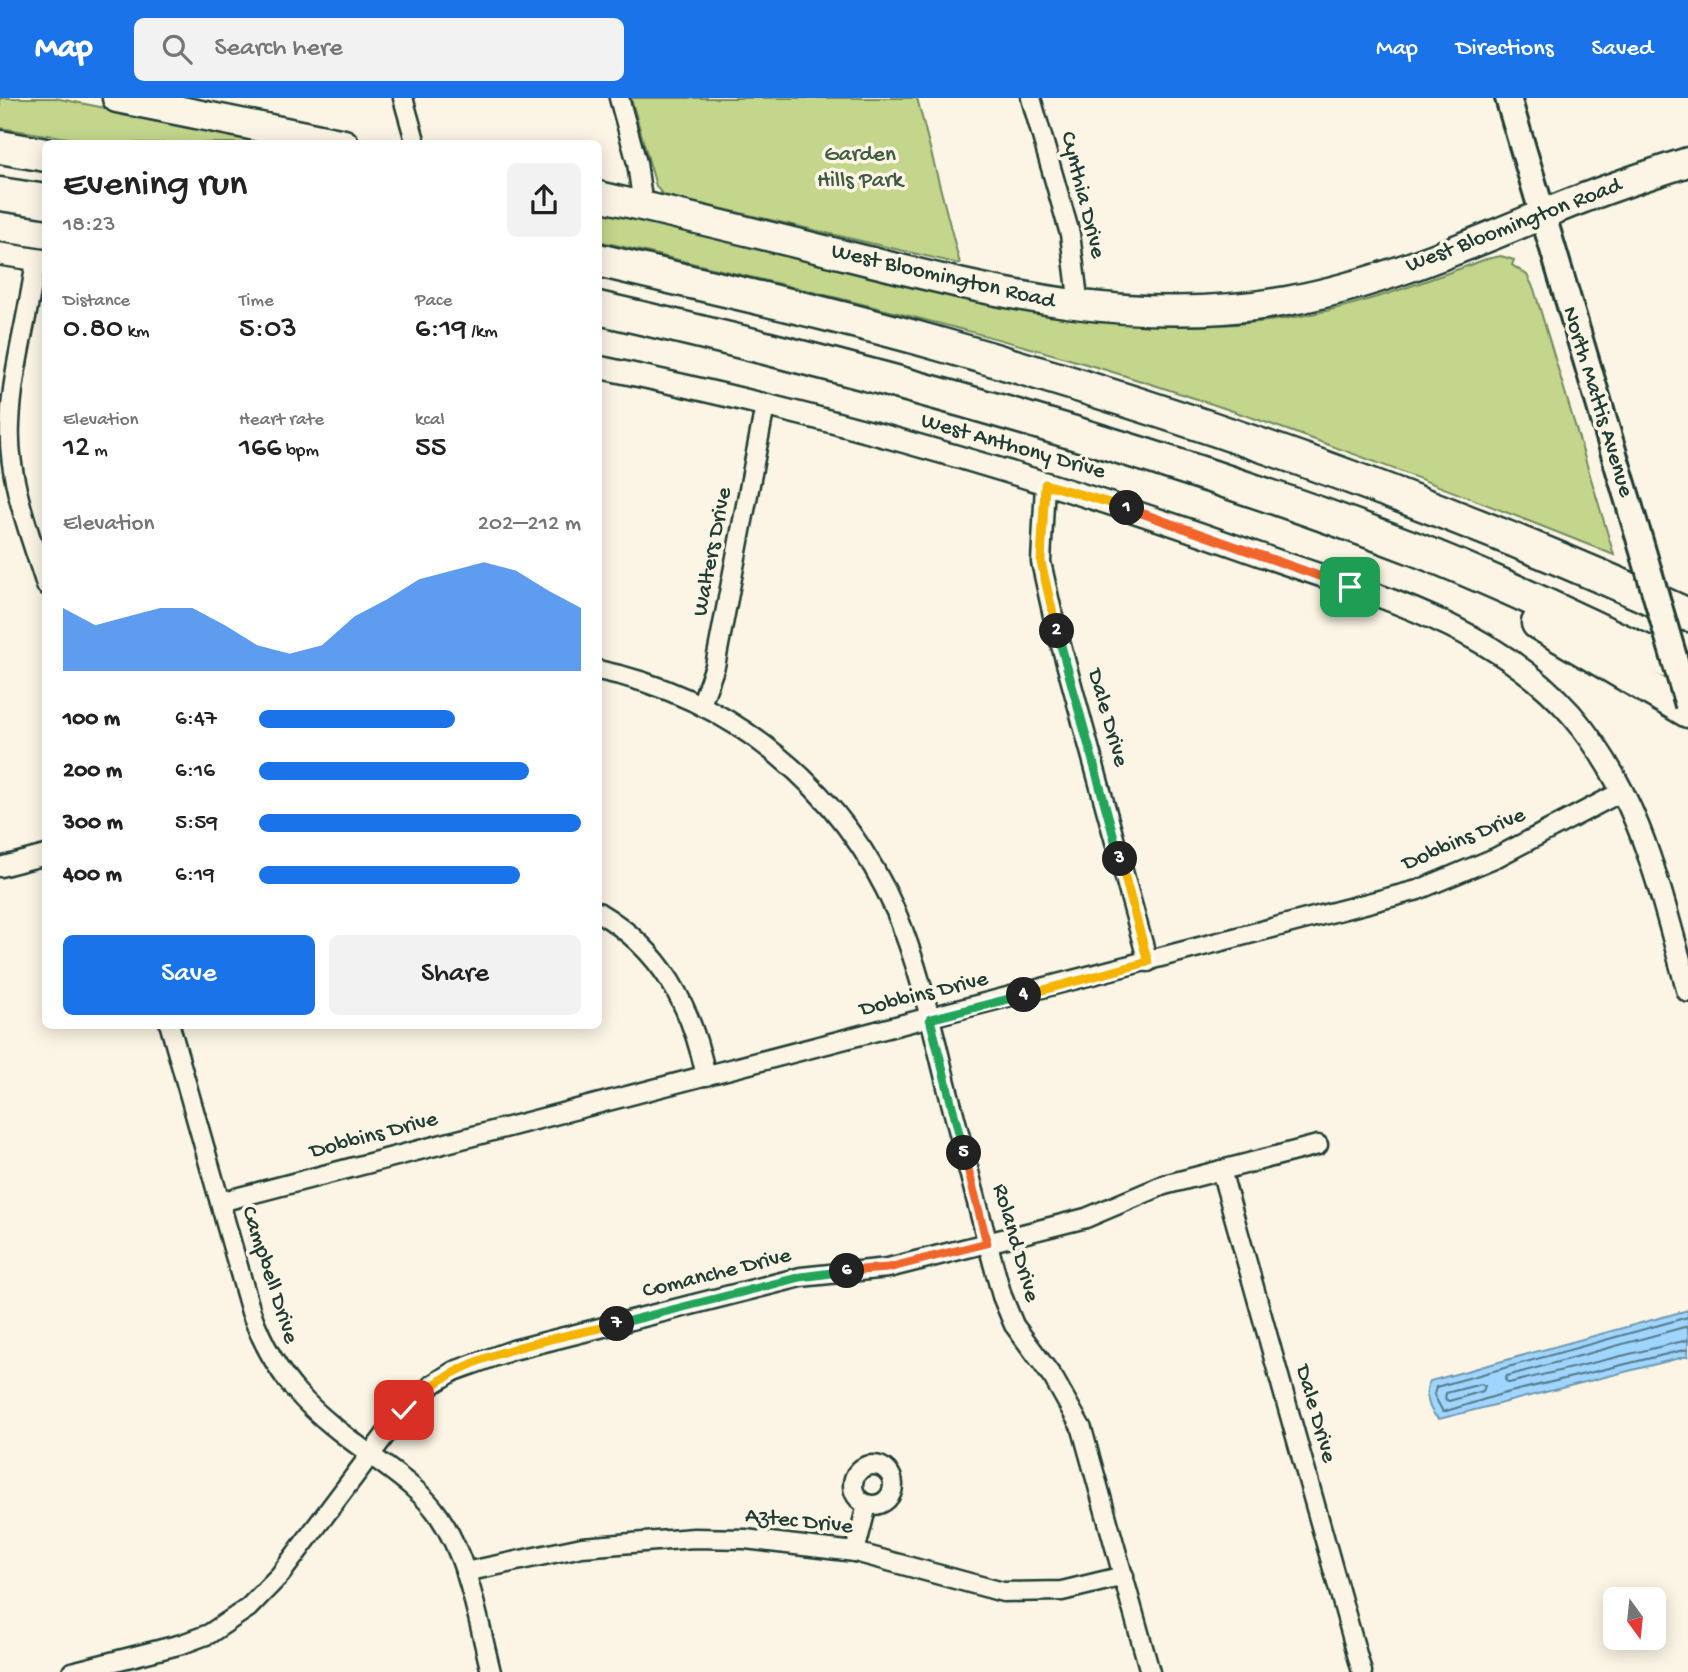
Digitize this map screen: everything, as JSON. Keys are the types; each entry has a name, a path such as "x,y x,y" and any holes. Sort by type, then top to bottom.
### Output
{"highway":[{"path":"0,148 42,154"},
{"path":"0,194 42,200"},
{"path":"602,261 943,345 1182,418 1482,526 1688,615"},
{"path":"602,309 758,345 999,408 1170,462 1417,550 1688,671"},
{"path":"1417,550 1688,711"}],"main road":[{"path":"117,98 202,107 329,140"},
{"name":"North Mattis Avenue","path":"1508,98 1688,705"},
{"name":"West Bloomington Road","path":"602,198 984,291 1079,306 1152,312 1207,310 1289,300 1412,267 1541,215 1688,162"}],"street":[{"path":"403,98 415,140"},
{"path":"619,98 637,163 643,206"},
{"name":"Cynthia Drive","path":"1031,98 1070,234 1079,306"},
{"path":"0,254 41,260 10,429 20,498 42,572"},
{"name":"West Anthony Drive","path":"602,367 842,425 1110,502 1350,587 1444,623 1482,643 1510,660 1568,711 1605,758 1646,842 1688,991"},
{"name":"Walters Drive","path":"701,705 715,666 765,406"},
{"name":"Dale Drive","path":"1045,484 1040,539 1045,583 1148,962"},
{"name":"Roland Drive","path":"602,671 653,685 701,705 771,747 805,779 856,839 896,912 930,1019 1002,1296 1014,1325 1054,1379 1082,1429 1150,1672"},
{"name":"Dobbins Drive","path":"220,1202 1418,890 1497,857 1623,791"},
{"path":"0,867 42,856"},
{"path":"602,915 638,939 671,978 695,1031 706,1076"},
{"name":"Campbell Drive","path":"171,1029 251,1312 274,1366 307,1404 404,1480 438,1515 453,1540 465,1572 491,1672"},
{"name":"Comanche Drive","path":"72,1672 182,1644 209,1634 248,1608 281,1575 414,1399 454,1371 484,1359 801,1277 888,1268 1086,1218 1164,1185 1318,1145"},
{"name":"Dale Drive","path":"1221,1170 1362,1672"},
{"path":"855,1552 867,1505"},
{"name":"Aztec Drive","path":"465,1572 582,1546 643,1540 746,1539 855,1552 1003,1592 1062,1591 1124,1576"}],"green space":[{"path":"0,98 55,98 266,140 81,140 0,128"},
{"name":"Garden Hills Park","path":"631,98 917,98 960,264 663,195 656,186"},
{"path":"602,211 983,300 1129,324 1231,325 1310,315 1361,302 1486,259 1501,256 1514,260 1512,265 1527,275 1534,289 1614,555 1481,502 1212,404 1076,361 838,298 602,242"}],"water":[{"path":"1688,1310 1688,1356 1439,1419 1430,1407 1427,1391 1430,1381"}],"route":[{"path":"404,1410 433,1384 454,1371 513,1350 801,1277 888,1268 987,1243 930,1019 1148,962 1053,616 1041,562 1040,539 1045,484 1110,502 1350,587"}]}
